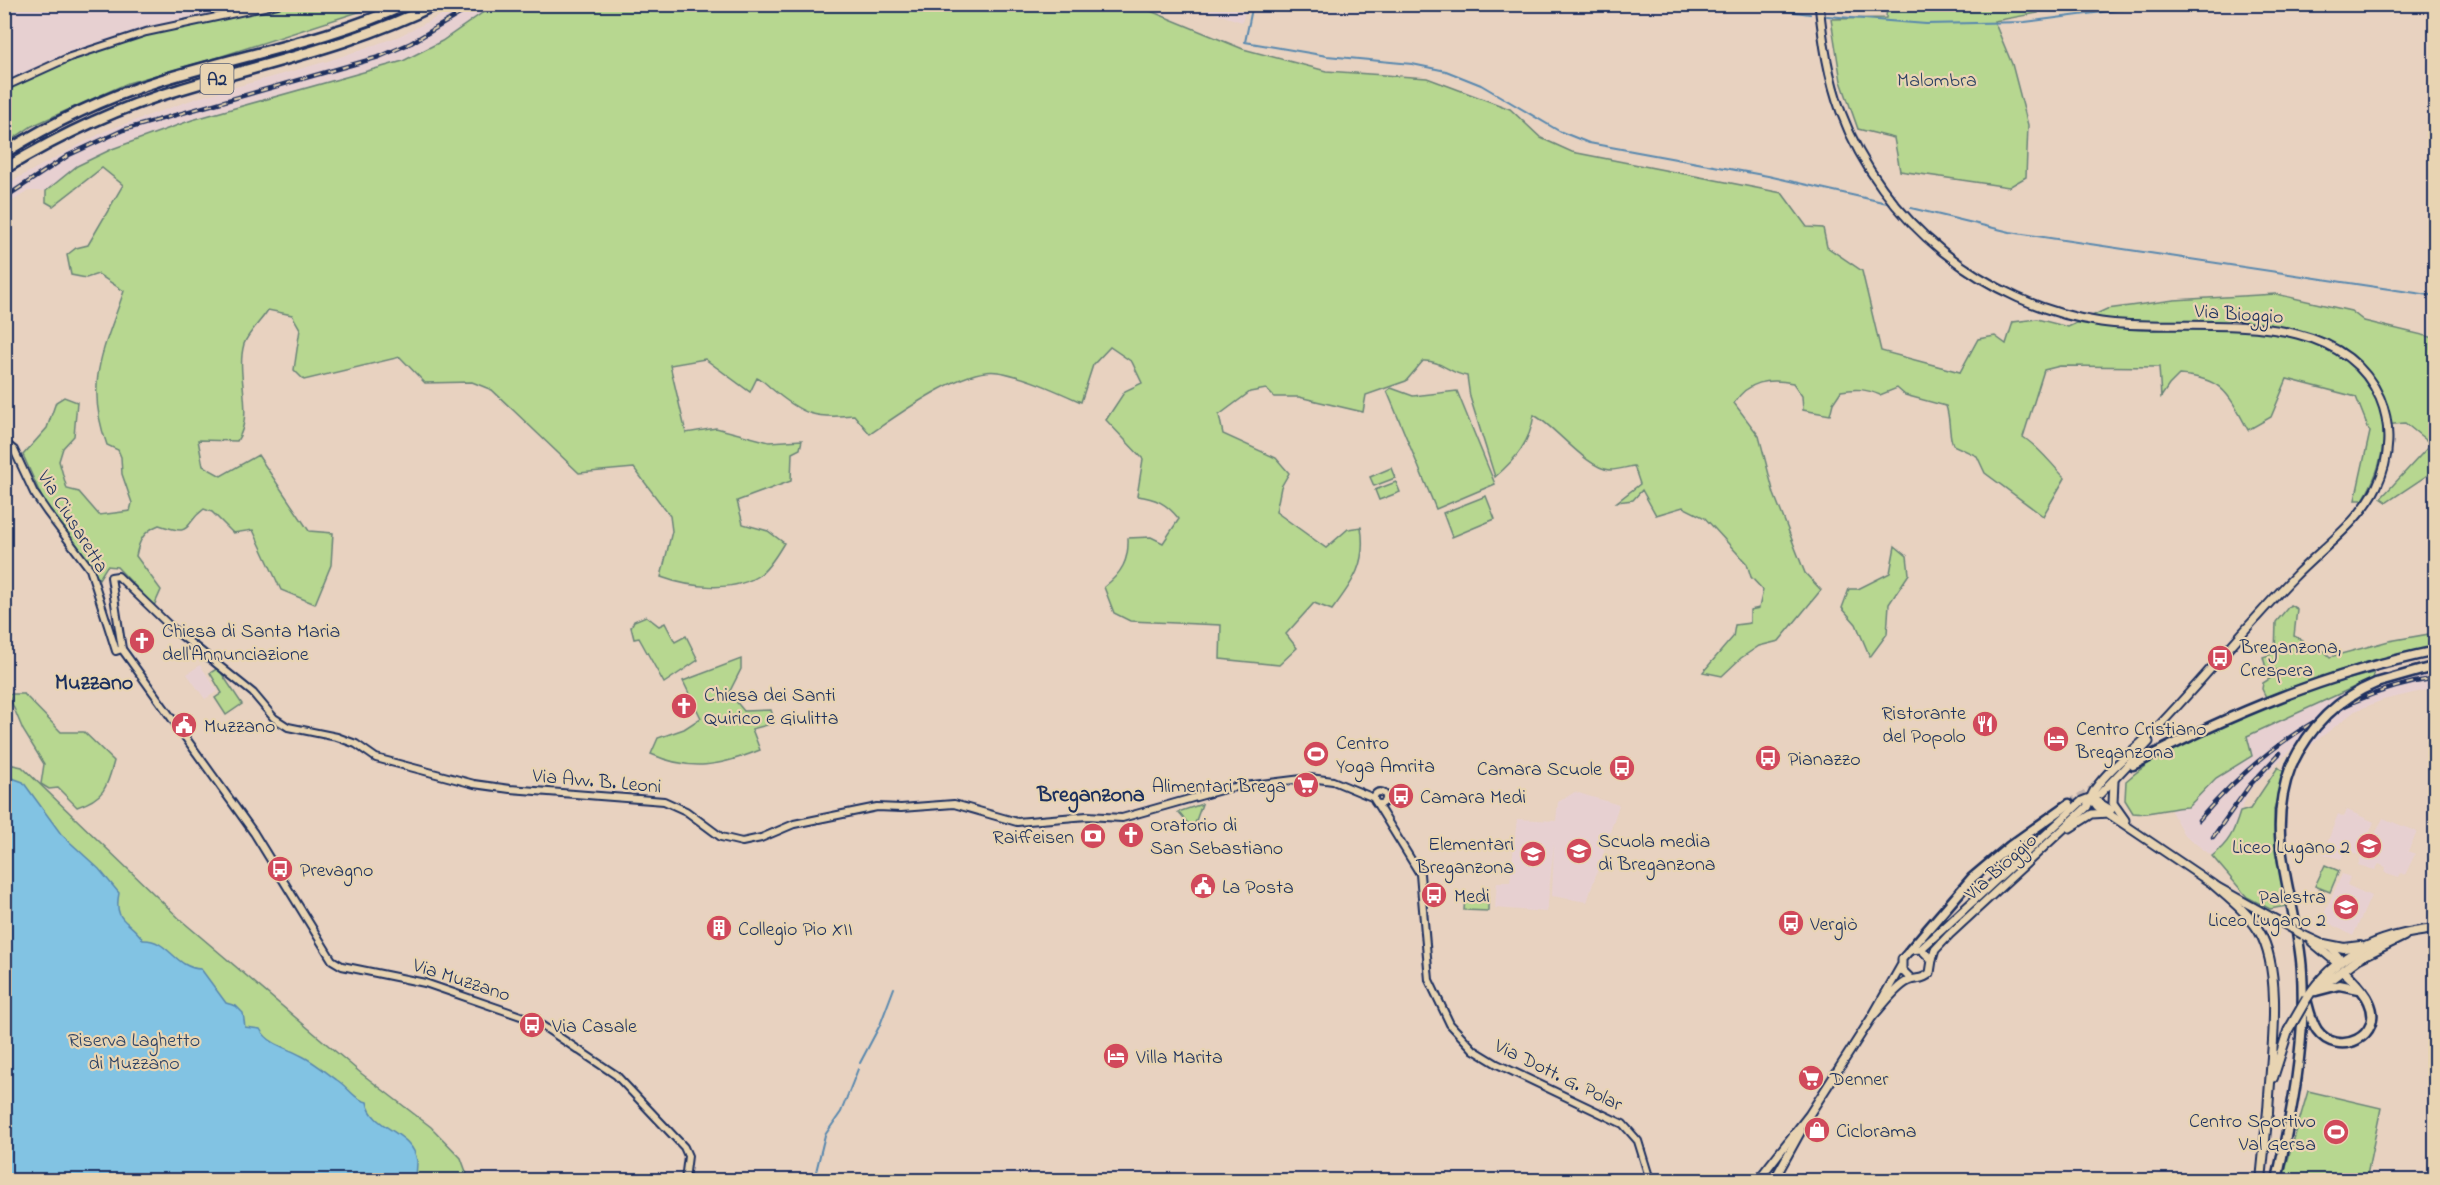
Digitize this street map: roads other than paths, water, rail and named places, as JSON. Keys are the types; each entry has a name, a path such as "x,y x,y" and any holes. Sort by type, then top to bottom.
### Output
{"highway":[{"name":"A2","path":"4,153 72,116 116,96 191,72 317,39 407,4"},
{"name":"A2","path":"4,169 57,139 118,110 187,87 343,44 436,4"},
{"path":"2133,765 2208,726 2285,694 2357,670 2436,651"},
{"path":"2277,1180 2297,1085 2302,1028 2302,987 2297,928 2278,836 2281,796 2291,766 2304,742 2329,713 2346,699 2376,683 2436,666"},
{"path":"1910,950 1953,898 1979,872 2010,846 2069,804"},
{"path":"2302,987 2318,1032 2328,1040 2341,1044 2358,1040 2371,1023 2371,1006 2340,964"},
{"path":"2316,991 2339,985 2361,990"}],"main road":[{"name":"Via Bioggio","path":"1819,4 1829,73 1842,114 1859,152 1887,195 1914,227 1958,264 1994,286 2034,305 2080,319 2117,325 2239,326 2285,332 2338,351 2356,365 2372,384 2386,415 2388,444 2384,470 2372,495 2355,517 2246,628 2100,794 2082,801 1921,949"},
{"name":"Via Bioggio","path":"1872,1017 1911,979 1927,976 1932,969 1935,950 1948,935 2087,807 2096,788 2191,692"},
{"path":"2114,779 2111,792 2115,809 2131,826"},
{"path":"2091,798 2094,803 2131,826"},
{"path":"2091,798 2098,800 2214,885 2303,935 2324,944 2336,952 2340,964"},
{"path":"2044,848 2087,816 2109,813"},
{"path":"2214,885 2253,922 2265,942 2270,960 2273,999 2268,1113 2261,1180"},
{"path":"2324,944 2344,948 2373,942 2399,933 2436,929"},
{"path":"2307,998 2340,964 2420,930"},
{"path":"2303,935 2340,964"},
{"path":"2268,1113 2277,1060 2288,1030 2307,998 2318,981 2373,942"},
{"path":"1910,950 1921,949 1932,960"},
{"name":"Via Bioggio","path":"1761,1180 1809,1115 1872,1017 1901,966 1904,955 1910,950"},
{"path":"1901,966 1911,979"},
{"name":"Via Bioggio","path":"1774,1180 1809,1115"}],"street":[{"path":"4,87 70,57 146,32 278,4"},
{"name":"Via Ciusaretta","path":"4,442 14,450 34,493 90,568 116,651 122,649"},
{"name":"Via Avv. B. Leoni","path":"122,649 110,580 113,575 118,576 172,628 253,693 279,722 301,731 344,739 376,758 494,787 664,801 686,811 715,834 738,842 761,838 794,824 878,807 901,808 954,804 1017,822 1087,816"},
{"name":"Via Muzzano","path":"122,649 254,833 320,943 335,963 425,983 535,1021 616,1075 684,1147 688,1155 685,1180"},
{"name":"Via Dott. G. Polar","path":"1087,816 1122,818 1228,788 1310,778 1341,783 1376,801 1420,874 1429,980 1450,1024 1474,1050 1497,1064 1623,1124 1638,1141 1650,1180"}],"water":[{"name":"Riserva Laghetto di Muzzano","path":"4,775 23,782 61,834 99,869 119,893 118,910 121,916 143,940 159,944 184,964 201,969 226,1003 236,1006 243,1013 245,1027 260,1029 268,1039 311,1061 355,1096 367,1102 376,1119 401,1137 414,1151 417,1161 416,1180 5,1180"}],"waterway":[{"path":"1253,4 1245,42 1327,56 1412,64 1446,71 1481,85 1559,131 1589,143 1768,176 1887,203"},
{"path":"1736,4 1810,14"},
{"path":"1827,16 1926,24 2025,22 2164,4"},
{"path":"1911,208 2010,232 2436,296"},
{"path":"860,1063 880,1025 894,988"},
{"path":"814,1180 825,1135 841,1112 858,1069"}],"tunnel":[{"path":"2069,804 2120,772"}],"railway":[{"path":"4,198 69,155 123,130 379,57 411,43 476,4"},
{"path":"2199,820 2249,770 2276,747 2305,728 2367,696 2401,685 2436,678"},
{"path":"2213,837 2250,785 2280,753"}],"place":[{"name":"Chiesa di Santa Maria dell'Annunciazione","path":"142,641"},
{"name":"Breganzona, Crespera","path":"2220,658"},
{"name":"Chiesa dei Santi Quirico e Giulitta","path":"684,706"},
{"name":"Ristorante del Popolo","path":"1985,724"},
{"name":"Muzzano","path":"184,725"},
{"name":"Centro Cristiano Breganzona","path":"2056,739"},
{"name":"Centro Yoga Amrita","path":"1316,754"},
{"name":"Pianazzo","path":"1768,758"},
{"name":"Camara Scuole","path":"1622,768"},
{"name":"Alimentari Brega","path":"1306,785"},
{"name":"Camara Medi","path":"1401,796"},
{"name":"Oratorio di San Sebastiano","path":"1131,835"},
{"name":"Raiffeisen","path":"1093,836"},
{"name":"Liceo Lugano 2","path":"2369,846"},
{"name":"Scuola media di Breganzona","path":"1579,851"},
{"name":"Elementari Breganzona","path":"1533,854"},
{"name":"Prevagno","path":"280,869"},
{"name":"La Posta","path":"1203,886"},
{"name":"Medi","path":"1434,895"},
{"name":"Palestra Liceo Lugano 2","path":"2346,907"},
{"name":"Vergiò","path":"1791,923"},
{"name":"Collegio Pio XII","path":"719,928"},
{"name":"Via Casale","path":"532,1025"},
{"name":"Villa Marita","path":"1116,1056"},
{"name":"Denner","path":"1811,1078"},
{"name":"Ciclorama","path":"1817,1130"},
{"name":"Centro Sportivo Val Gersa","path":"2336,1132"}],"district":[{"name":"Muzzano","path":"94,681"},
{"name":"Breganzona","path":"1091,793"}],"park label":[{"name":"Malombra","path":"1937,79"}]}
